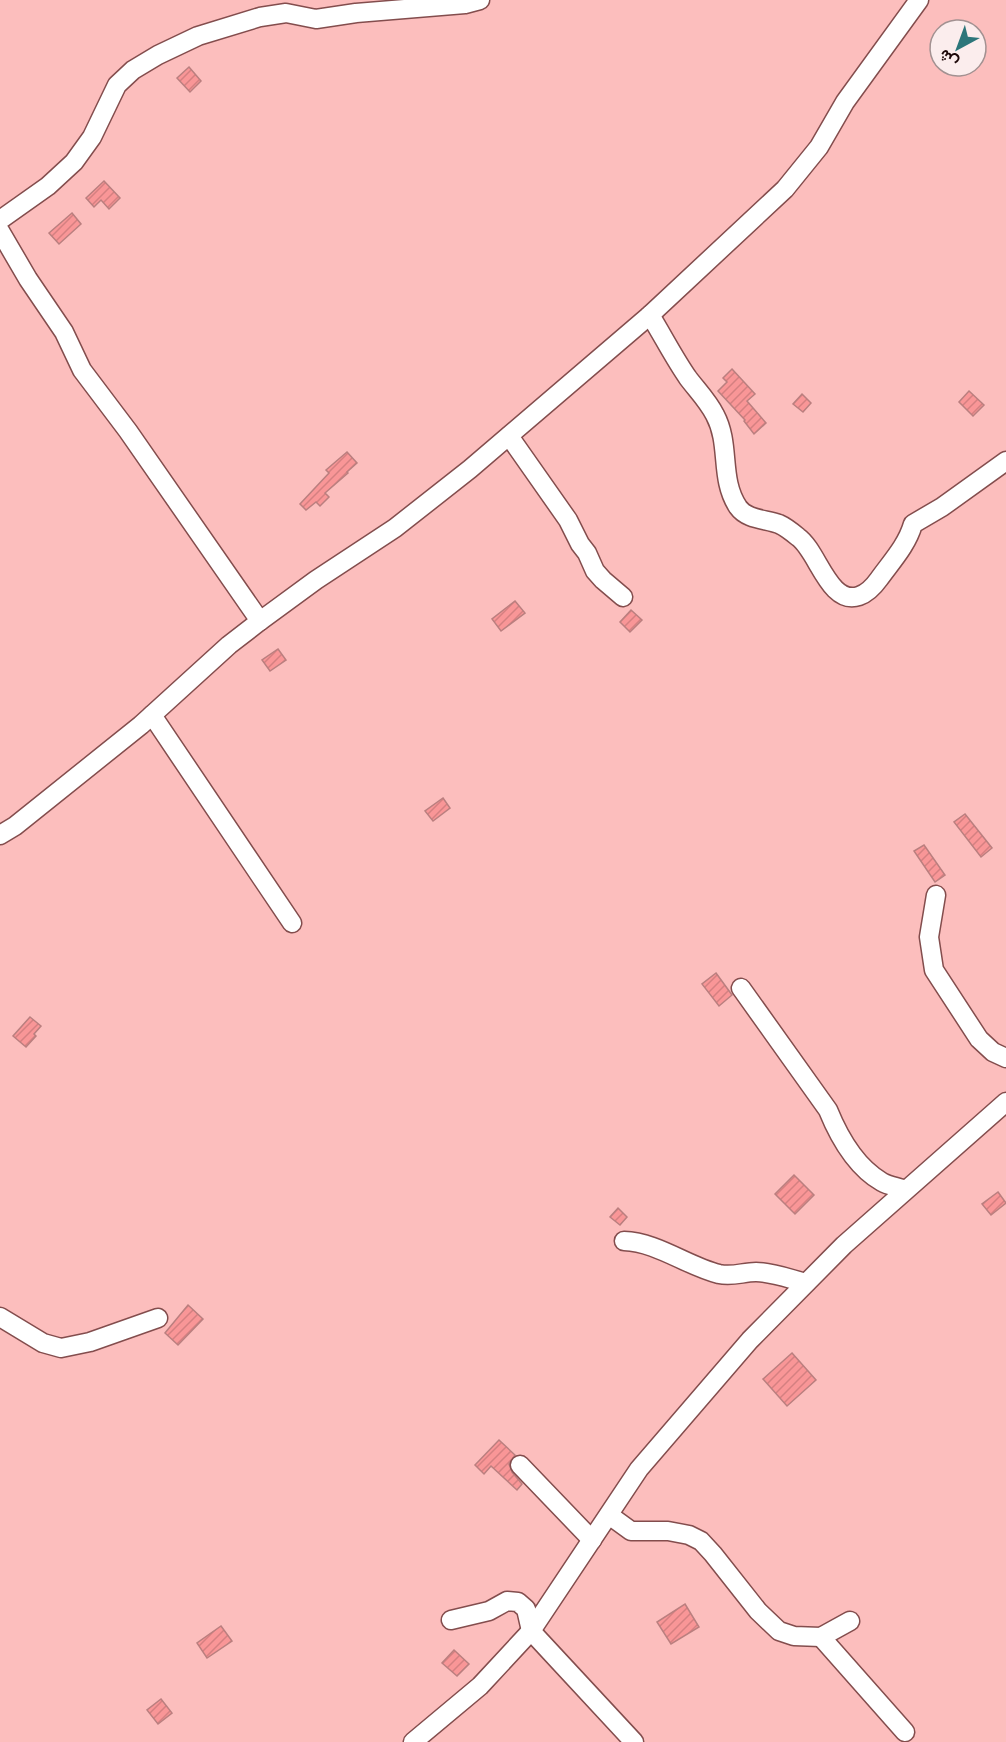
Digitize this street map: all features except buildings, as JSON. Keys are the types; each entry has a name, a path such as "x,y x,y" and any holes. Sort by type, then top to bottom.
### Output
{"street":[{"path":"0,220 48,186 74,162 92,137 117,85 133,70 198,36 260,17 286,14 316,19 407,5 465,4 480,0"},
{"path":"0,835 15,826 152,715 229,645 316,580 395,528 470,469 650,315 784,189 819,147 845,102 919,0"},
{"path":"0,231 28,279 64,332 82,370 128,430 260,621"},
{"path":"650,315 688,378 715,415 725,445 726,478 736,505 748,516 779,525 803,540 832,587 843,596 854,597 865,594 875,585 909,537 913,524 942,507 1006,461"},
{"path":"509,436 568,520 596,571 623,597"},
{"path":"152,715 292,923"},
{"path":"936,895 929,937 934,970 979,1039 993,1052 1006,1058"},
{"path":"741,988 828,1110 836,1129 860,1165 882,1182 905,1190"},
{"path":"413,1742 480,1686 531,1631 647,1460 750,1340 844,1245 1006,1102"},
{"path":"624,1241 645,1244 702,1269 725,1275 734,1276 756,1272 806,1283"},
{"path":"0,1317 43,1343 61,1348 90,1342 158,1318"},
{"path":"520,1465 592,1540"},
{"path":"609,1515 631,1531 654,1530 678,1533 701,1541 767,1621 779,1631 794,1636 821,1637 850,1622"},
{"path":"451,1620 489,1611 507,1601 518,1602 526,1609 531,1631 634,1742"},
{"path":"821,1637 905,1732"}]}
